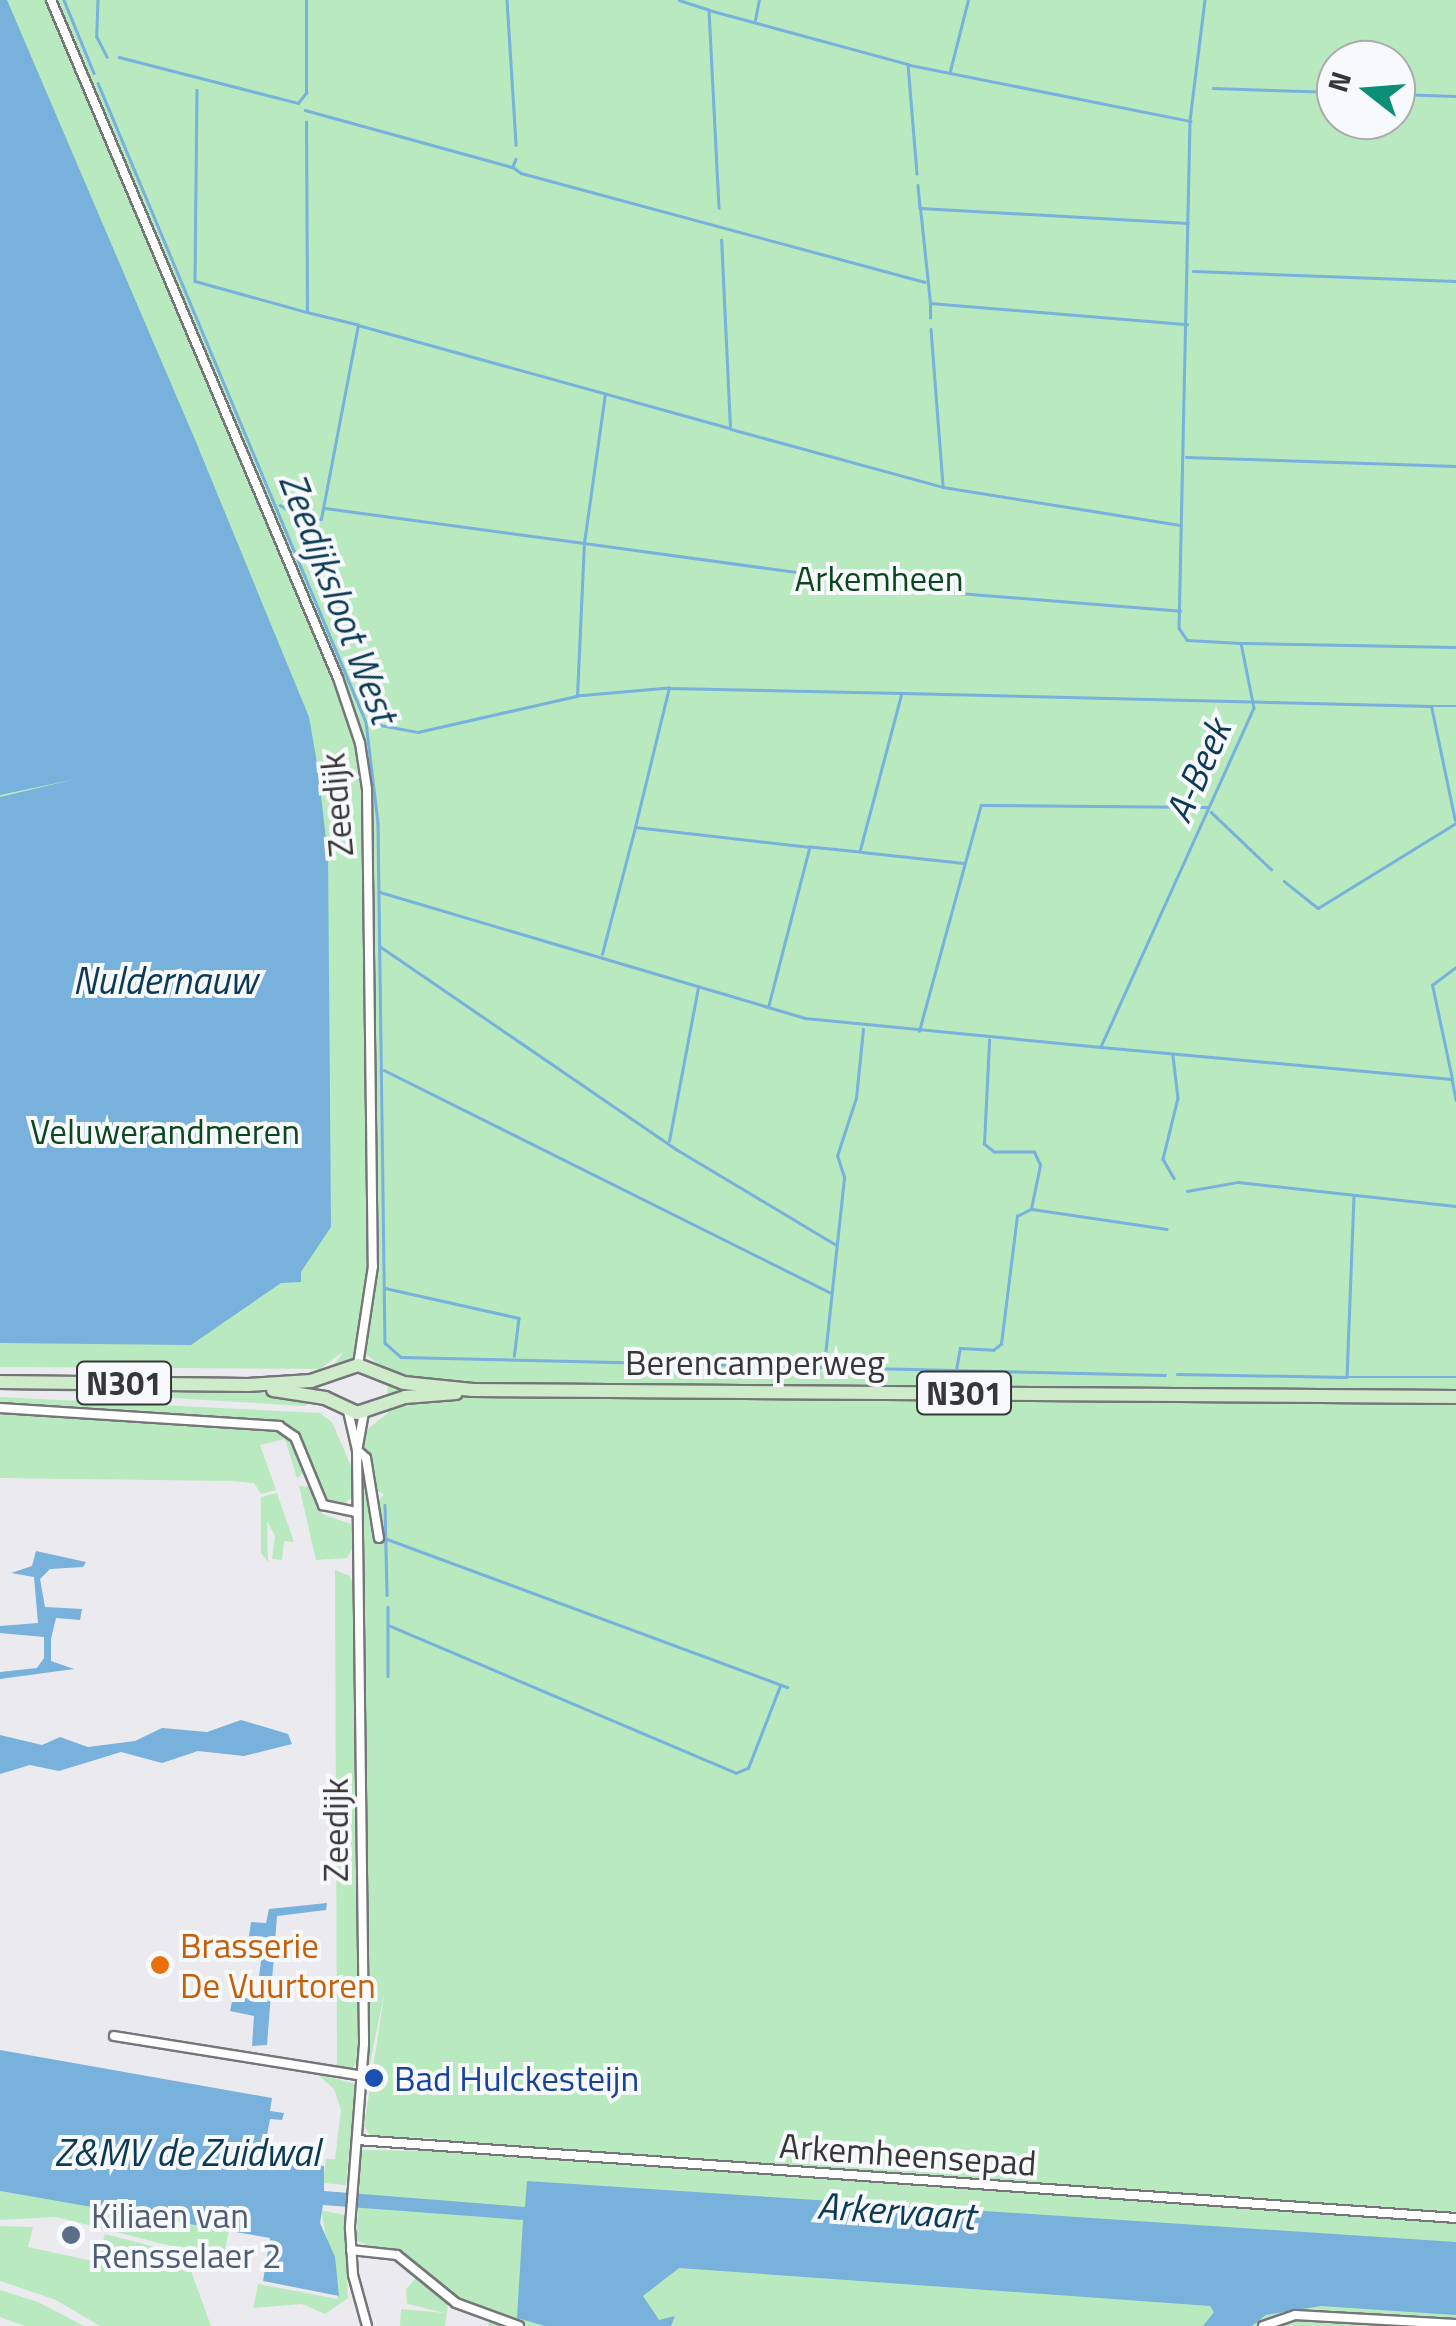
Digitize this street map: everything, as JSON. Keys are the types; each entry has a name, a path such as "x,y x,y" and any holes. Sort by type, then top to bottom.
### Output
{"main road":[{"path":"358,1365 383,1374 388,1388 370,1410 343,1408 330,1389 339,1372 358,1365"},
{"name":"N301","path":"0,1382 248,1385 339,1372"},
{"name":"Berencamperweg","path":"383,1374 404,1383 473,1390 1456,1397"},
{"name":"N301","path":"248,1385 343,1408"},
{"name":"Berencamperweg","path":"370,1410 405,1397 473,1390"}],"street":[{"name":"Zeedijk","path":"52,0 338,678 360,743 369,862 373,1266 358,1365"},
{"path":"0,1408 282,1427 295,1437 323,1504 358,1512"},
{"name":"Zeedijk","path":"343,1408 357,1450 358,1512 363,2076 351,2250 367,2326"},
{"name":"Zeedijk","path":"357,1450 370,1410"},
{"name":"Zeedijk","path":"357,1450 366,1458 379,1538"},
{"path":"114,2036 363,2076"},
{"name":"Arkemheensepad","path":"357,2140 1456,2218"},
{"path":"351,2250 397,2255 456,2303 519,2326"},
{"path":"1263,2326 1295,2315 1456,2324"}],"green space":[{"name":"Arkemheen","path":"0,0 1456,0 1456,2326 488,2326 491,2315 457,2300 407,2258 356,2241 362,2150 431,2151 433,2138 371,2137 364,2126 385,1990 369,2068 363,1461 375,1538 381,1536 377,1503 384,1494 377,1491 362,1442 364,1432 388,1413 387,1371 367,1355 331,1369 344,1351 320,1369 0,1367"},
{"path":"0,1388 257,1393 306,1397 306,1406"},
{"path":"0,1397 320,1413 332,1422 351,1466 353,1496 342,1506 327,1500 288,1424 0,1405"},
{"path":"0,1412 275,1430 293,1442 305,1472 297,1478 285,1439 260,1445 276,1490 261,1494 254,1483 230,1481 0,1478"},
{"path":"299,1486 310,1487 322,1514 351,1524 354,1546 347,1558 316,1560"},
{"path":"277,1493 294,1542 284,1541 282,1560 272,1559 275,1536 267,1521 268,1562 261,1553 261,1497"},
{"path":"335,1570 350,1576 355,1589 361,1998 359,2057 352,2070 337,2068"},
{"path":"317,2074 356,2084 346,2185 323,2183 326,2159 335,2159 341,2110 334,2089"},
{"path":"0,2191 229,2230 223,2259 56,2217 0,2220"},
{"path":"321,2210 344,2215 348,2298 325,2314 302,2304 253,2308 258,2284 338,2299"},
{"path":"0,2226 33,2227 28,2247 97,2262 105,2234 167,2250 188,2263 211,2326 100,2326 56,2300 0,2281"},
{"path":"418,2276 448,2305 445,2326 400,2326 401,2309 445,2313 407,2304 406,2289"},
{"path":"0,2290 38,2302 84,2326 25,2326 0,2317"}],"water":[{"name":"Nuldernauw","path":"0,0 7,0 196,442 309,717 317,763 328,855 331,1227 301,1272 301,1282 281,1283 191,1345 0,1343 0,797 76,779 0,795"},
{"path":"36,1551 86,1562 83,1567 50,1569 40,1579 45,1607 82,1609 80,1620 56,1618 51,1639 51,1661 74,1669 0,1679 0,1672 37,1668 44,1658 44,1637 0,1633 0,1626 38,1623 34,1577 11,1573 32,1566"},
{"path":"241,1720 288,1734 292,1744 244,1756 198,1751 162,1763 121,1752 59,1771 30,1765 0,1774 0,1735 42,1745 60,1737 88,1747 135,1741 162,1728 207,1732"},
{"path":"327,1903 326,1910 277,1916 267,2045 252,2046 254,2016 230,2011 233,1997 256,1999 264,1939 249,1936 251,1922 266,1923 269,1909"},
{"path":"0,2050 272,2098 270,2111 284,2113 282,2120 270,2119 263,2156 324,2166 324,2191 525,2207 527,2181 1456,2242 1456,2315 1321,2306 1266,2315 1252,2326 1203,2326 1214,2312 1210,2306 679,2268 643,2296 659,2320 675,2316 671,2326 545,2326 517,2318 523,2220 323,2205 320,2223 335,2257 339,2296 263,2281 270,2238 0,2191"}],"waterway":[{"name":"Zeedijksloot West","path":"64,0 94,73"},
{"path":"98,0 97,37 107,57"},
{"path":"119,57 298,103 306,93 306,0"},
{"path":"507,0 516,145"},
{"path":"679,0 709,10 719,208"},
{"path":"755,20 759,0"},
{"path":"950,71 968,0"},
{"name":"A-Beek","path":"1205,0 1190,121 1179,628 1187,640 1241,643 1254,708 1101,1047 1452,1079 1456,1100"},
{"path":"709,10 908,64 917,174"},
{"path":"910,65 1190,121"},
{"name":"Zeedijksloot West","path":"98,83 366,722 378,823 385,1343 401,1357 1165,1375"},
{"path":"1213,88 1316,91"},
{"path":"197,90 195,281 307,312 306,122"},
{"path":"1416,95 1456,96"},
{"path":"305,110 512,167"},
{"path":"516,159 513,167 521,173 925,282"},
{"path":"918,185 920,208"},
{"path":"930,303 920,208 1188,223"},
{"path":"358,325 730,428 721,240"},
{"path":"1193,271 1456,281"},
{"path":"930,318 930,303 1187,324"},
{"path":"280,505 307,521 321,519 358,325 309,313"},
{"path":"931,329 943,485"},
{"path":"325,508 584,543 605,394"},
{"path":"731,429 943,487 1181,525"},
{"path":"1186,457 1456,466"},
{"path":"669,688 577,696 584,543 934,591 1180,611"},
{"path":"1243,643 1456,647"},
{"path":"635,827 669,688 902,693 860,852 810,847"},
{"path":"903,693 1431,706"},
{"path":"369,723 418,732 576,696"},
{"path":"1455,821 1431,706 1456,706"},
{"path":"919,1031 981,805 1208,807"},
{"path":"1211,812 1271,869"},
{"path":"1284,881 1318,908 1456,823"},
{"path":"602,954 635,827 810,847 769,1006"},
{"path":"862,852 963,863"},
{"path":"380,892 805,1018 1101,1047"},
{"path":"381,947 676,1149 835,1244"},
{"path":"1452,1079 1432,985 1456,967"},
{"path":"669,1141 698,987"},
{"path":"824,1365 844,1177 837,1156 856,1098 863,1029"},
{"path":"956,1370 960,1348 993,1350 1001,1344 1017,1216 1031,1209 1040,1165 1034,1152 994,1152 984,1144 989,1040"},
{"path":"1173,1056 1178,1098 1163,1159 1174,1178"},
{"path":"384,1070 830,1292"},
{"path":"1187,1191 1238,1182 1456,1206"},
{"path":"1354,1196 1347,1377 1456,1377"},
{"path":"1032,1209 1167,1229"},
{"path":"385,1288 519,1318 514,1356"},
{"path":"1177,1374 1345,1377"},
{"path":"385,1505 387,1595"},
{"path":"387,1539 787,1687"},
{"path":"388,1607 388,1676"},
{"path":"388,1625 736,1773 748,1768 780,1686"}],"place":[{"name":"Brasserie De Vuurtoren","path":"160,1965"},
{"name":"Bad Hulckesteijn","path":"374,2078"},
{"name":"Kiliaen van Rensselaer 2","path":"71,2235"}],"park label":[{"name":"Veluwerandmeren","path":"165,1131"}],"water label":[{"name":"Z&MV de Zuidwal","path":"187,2153"},
{"name":"Arkervaart","path":"896,2211"}]}
